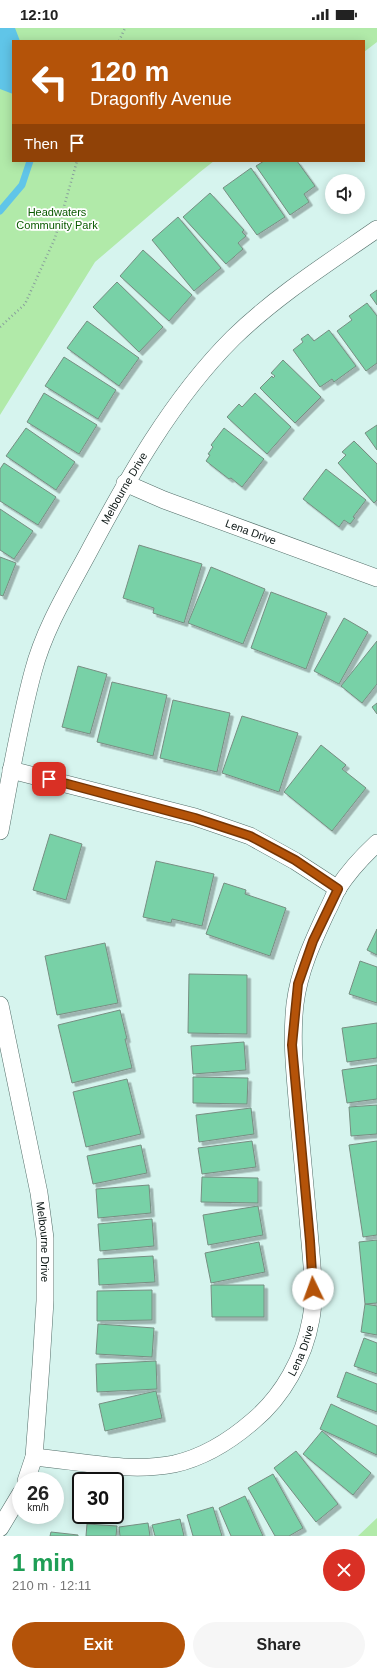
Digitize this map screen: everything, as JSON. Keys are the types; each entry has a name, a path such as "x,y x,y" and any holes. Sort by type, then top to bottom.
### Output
{"street":[{"name":"Melbourne Drive","path":"0,831 11,770 33,671 55,613 125,483 185,393 208,364 234,337 276,301 377,228"},
{"name":"Lena Drive","path":"125,483 164,500 377,578"},
{"path":"11,770 195,818 250,836 295,860 338,889"},
{"name":"Lena Drive","path":"34,1457 106,1466 151,1467 175,1464 199,1456 219,1446 234,1436 260,1415 279,1394 294,1370 304,1346 311,1319 313,1289 292,1045 298,984 313,941 338,889 351,871 377,843"},
{"name":"Melbourne Drive","path":"0,1005 39,1193 45,1238 45,1301 34,1457 29,1472"},
{"path":"0,1528 12,1508"}],"path":[{"path":"119,40 125,28"},
{"path":"0,327 25,304 55,238 77,162"}],"green space":[{"name":"Headwaters Community Park","path":"0,28 377,28 377,42 365,51 365,40 12,40 12,162 213,162 95,262 0,415"},
{"path":"377,1518 377,1536 358,1536"}],"water":[{"path":"0,28 15,28 20,40 12,40 12,94 0,89"}],"building":[{"path":"262,162 298,162 315,186 304,194 309,202 290,215 256,166"},
{"path":"251,168 285,217 257,235 223,188"},
{"path":"210,193 244,230 242,232 246,236 238,243 243,249 226,264 183,217"},
{"path":"178,217 221,268 194,291 152,240"},
{"path":"143,250 192,295 169,321 120,276"},
{"path":"117,282 163,327 139,352 93,307"},
{"path":"377,290 377,305 370,295"},
{"path":"367,303 377,316 377,363 366,371 337,331 352,320 349,316"},
{"path":"87,321 139,358 119,386 67,348"},
{"path":"329,330 356,366 334,382 332,379 320,387 293,350 303,342 301,339 308,334 314,341"},
{"path":"64,357 116,390 98,419 45,386"},
{"path":"283,360 321,397 295,423 260,388 272,376 273,378 275,376 271,373"},
{"path":"44,393 97,425 79,454 27,422"},
{"path":"255,393 291,427 267,454 227,417 239,404 242,407"},
{"path":"377,425 377,450 365,433"},
{"path":"26,428 75,462 56,490 6,456"},
{"path":"224,428 264,459 242,487 206,461 210,455 208,454 213,447 211,445"},
{"path":"354,441 377,464 377,500 374,503 338,463 346,455 342,452"},
{"path":"4,463 56,497 38,525 0,501 0,469"},
{"path":"326,469 366,500 353,517 355,518 350,524 344,520 339,527 303,499"},
{"path":"0,509 33,531 14,559 0,550"},
{"path":"139,545 202,564 184,623 153,613 154,608 123,598"},
{"path":"0,557 16,563 3,596 0,595"},
{"path":"211,567 265,589 243,644 188,623"},
{"path":"271,592 327,613 306,669 251,648"},
{"path":"344,618 368,632 339,684 314,671"},
{"path":"377,641 377,684 362,703 341,686"},
{"path":"78,666 107,674 90,734 62,727"},
{"path":"112,682 167,695 153,756 97,742"},
{"path":"173,700 230,713 217,772 160,758"},
{"path":"377,703 377,714 372,707"},
{"path":"242,716 298,733 279,792 222,773"},
{"path":"321,745 346,765 342,769 366,788 332,831 284,792"},
{"path":"50,834 82,844 66,900 33,890"},
{"path":"156,861 214,874 202,926 172,919 171,923 143,917"},
{"path":"224,883 246,890 245,894 286,908 270,956 206,934"},
{"path":"377,929 377,955 367,950"},
{"path":"105,943 118,1003 57,1015 45,956"},
{"path":"360,961 377,967 377,1003 349,994"},
{"path":"189,974 247,975 247,1034 188,1033"},
{"path":"120,1010 132,1068 72,1083 58,1025"},
{"path":"377,1023 377,1058 347,1062 342,1028"},
{"path":"244,1042 246,1070 193,1074 191,1046"},
{"path":"377,1065 377,1099 347,1103 342,1070"},
{"path":"193,1077 248,1078 247,1104 193,1103"},
{"path":"127,1079 141,1134 86,1147 73,1092"},
{"path":"377,1105 377,1134 351,1136 349,1107"},
{"path":"251,1108 254,1134 199,1142 196,1115"},
{"path":"252,1141 256,1167 202,1174 198,1148"},
{"path":"377,1141 377,1235 363,1237 349,1145"},
{"path":"141,1145 147,1173 93,1184 87,1156"},
{"path":"202,1177 258,1178 258,1203 201,1202"},
{"path":"149,1185 151,1213 98,1218 96,1189"},
{"path":"258,1206 263,1235 208,1245 203,1215"},
{"path":"152,1219 154,1246 100,1251 98,1224"},
{"path":"377,1240 377,1303 365,1304 359,1242"},
{"path":"259,1242 265,1272 211,1283 205,1253"},
{"path":"153,1256 155,1282 99,1285 98,1259"},
{"path":"211,1285 264,1285 264,1317 212,1317"},
{"path":"152,1290 152,1320 97,1321 97,1291"},
{"path":"365,1304 377,1306 377,1335 361,1332"},
{"path":"98,1324 154,1328 152,1357 96,1354"},
{"path":"364,1338 377,1343 377,1374 354,1366"},
{"path":"156,1361 157,1389 97,1392 96,1364"},
{"path":"346,1372 377,1384 377,1412 337,1397"},
{"path":"156,1391 162,1418 105,1431 99,1404"},
{"path":"331,1404 377,1426 377,1455 320,1429"},
{"path":"322,1431 371,1473 353,1495 303,1454"},
{"path":"296,1451 338,1504 316,1522 274,1468"},
{"path":"273,1474 303,1528 289,1536 275,1536 248,1488"},
{"path":"245,1496 263,1536 231,1536 219,1508"},
{"path":"213,1507 222,1536 193,1536 187,1515"},
{"path":"180,1519 184,1536 155,1536 152,1525"},
{"path":"148,1523 150,1536 120,1536 119,1527"},
{"path":"87,1524 117,1526 116,1536 86,1536"},
{"path":"51,1532 78,1535 78,1536 50,1536"}],"waterway":[{"path":"0,211 22,185 30,162"}],"route":[{"path":"49,779 195,818 250,836 295,860 338,889 313,941 298,984 292,1045 313,1289"}]}
